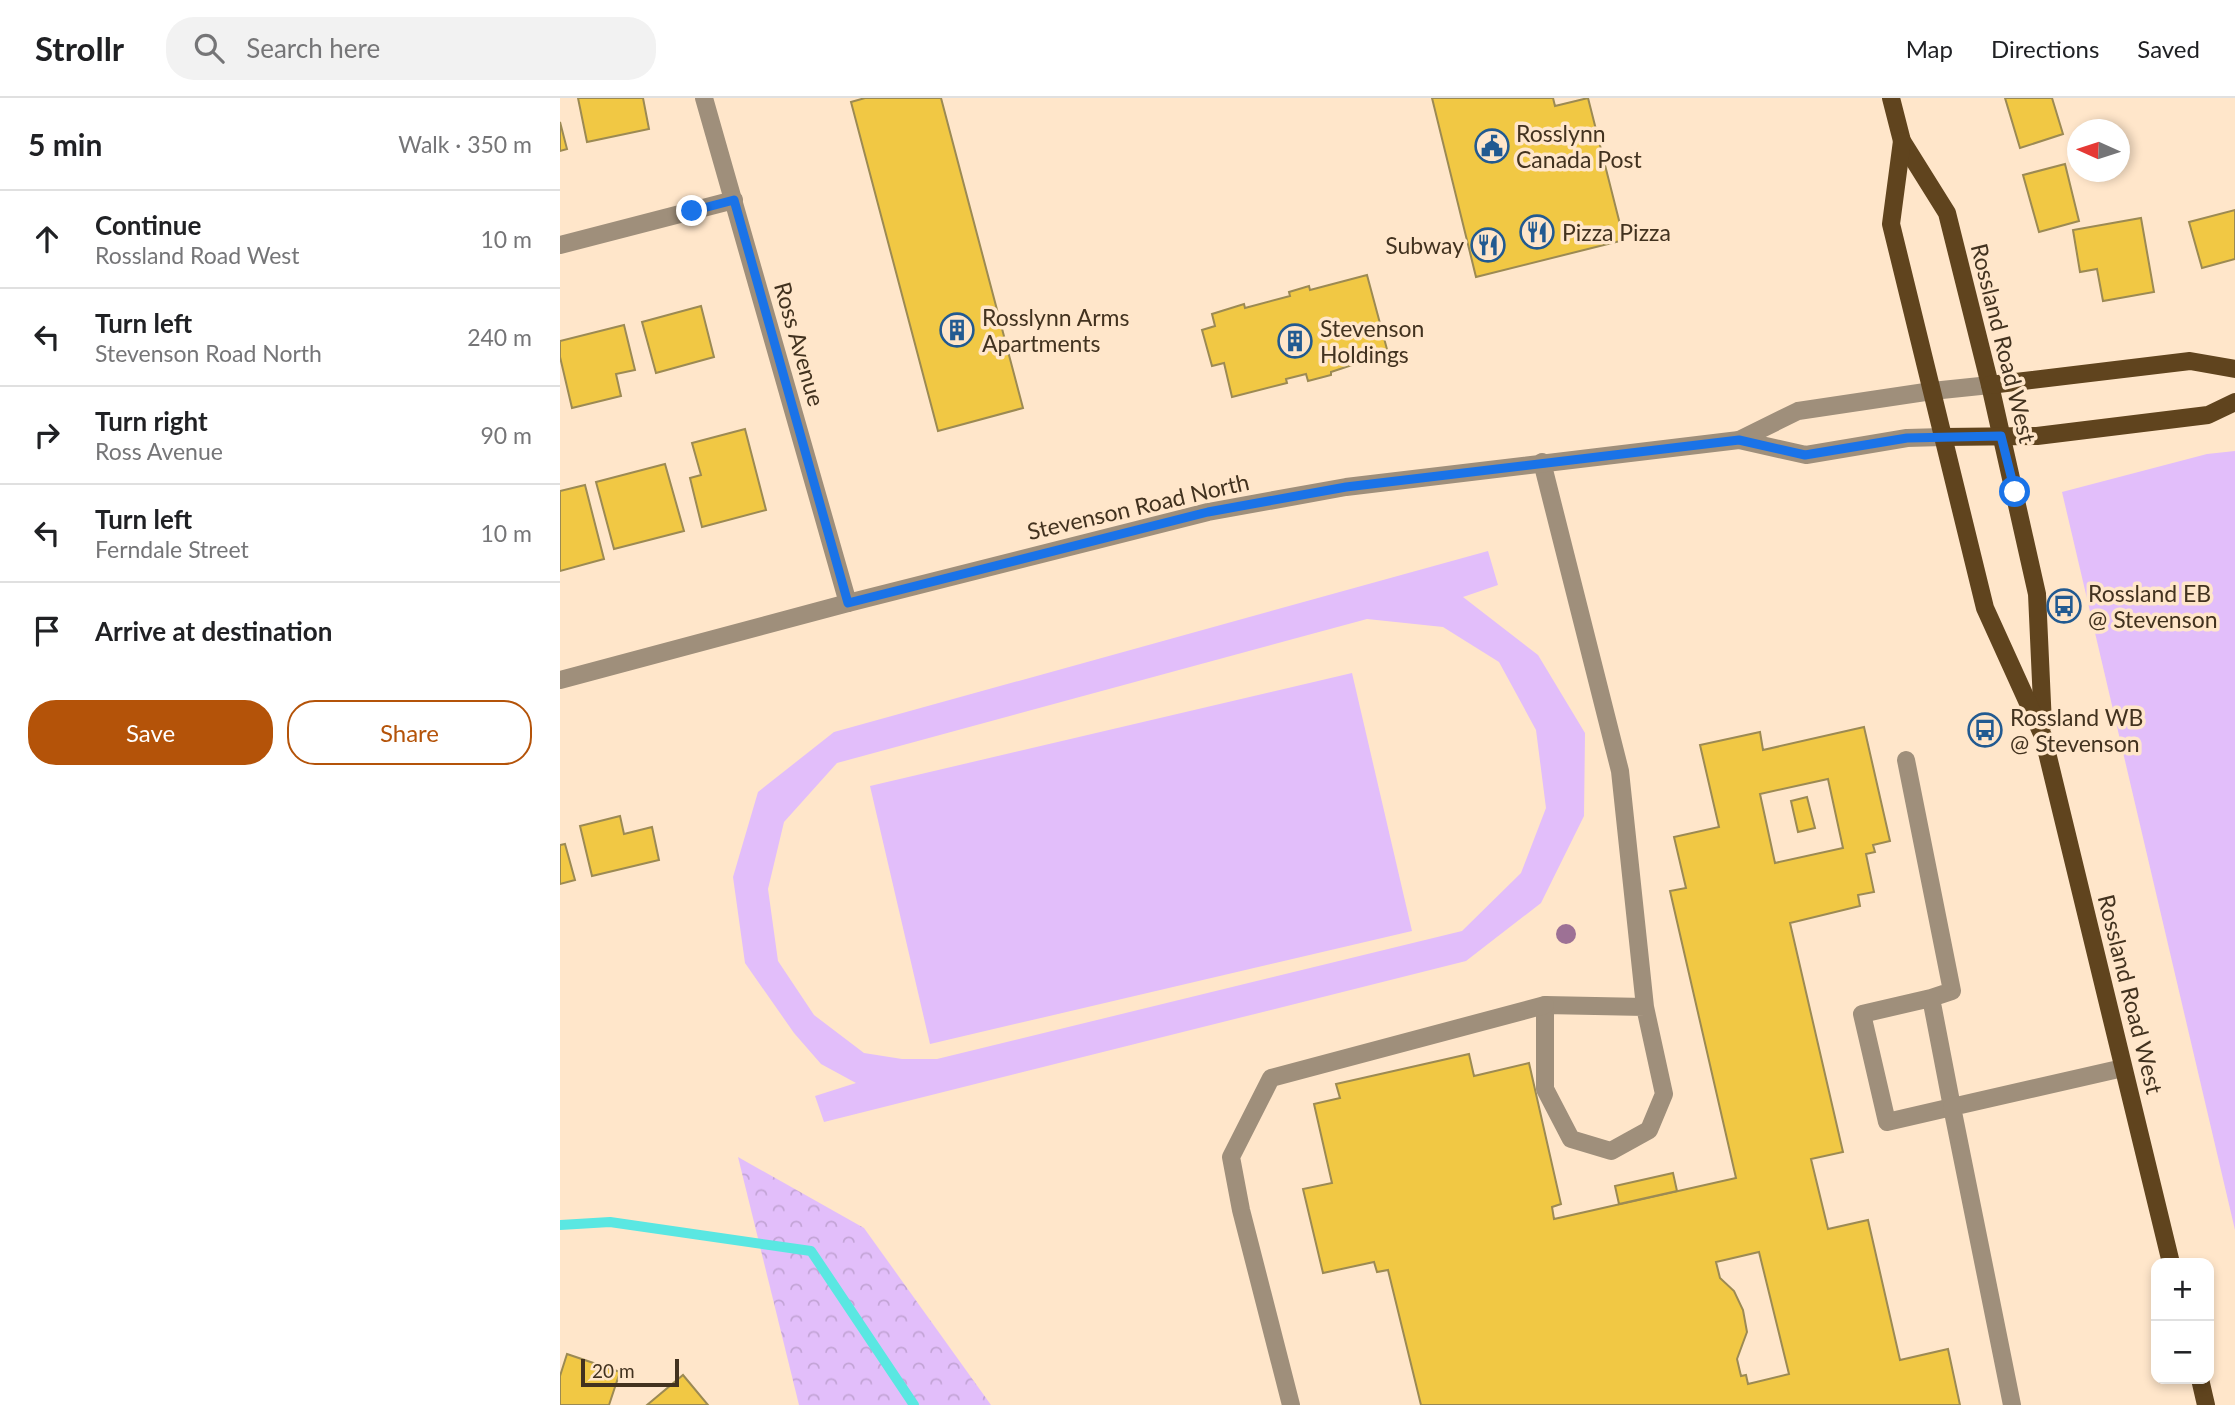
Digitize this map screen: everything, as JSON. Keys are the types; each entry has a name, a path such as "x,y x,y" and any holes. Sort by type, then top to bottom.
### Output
{"main road":[{"name":"Rossland Road West","path":"1891,98 1902,141 1947,213 1990,385 2037,594 2043,736"},
{"name":"Rossland Road West","path":"1902,141 1891,224 1985,608 2043,736 2170,1258"},
{"name":"Stevenson Road North","path":"1990,385 2190,361 2235,369"},
{"name":"Stevenson Road North","path":"1943,437 2037,436 2208,415 2235,402"},
{"path":"2201,1384 2206,1405"}],"street":[{"name":"Ross Avenue","path":"704,98 848,603"},
{"path":"560,245 734,200"},
{"name":"Stevenson Road North","path":"1739,440 1798,411 1990,385"},
{"name":"Stevenson Road North","path":"560,680 848,603 1220,510 1346,487 1739,440 1805,455 1907,438 1943,437"},
{"path":"1542,462 1620,771 1645,1007 1664,1094 1649,1130 1611,1152 1571,1139 1545,1089 1545,1005"},
{"path":"1906,761 1952,991 1862,1014 1887,1122 2123,1068"},
{"path":"1931,998 2012,1405"},
{"path":"1292,1405 1241,1210 1231,1157 1271,1078 1545,1005 1645,1007"}],"green space":[{"path":"2235,451 2235,1230 2062,492 2207,454"},
{"path":"1488,551 1498,585 1463,597 1538,655 1585,733 1584,816 1541,903 1466,961 824,1122 815,1096 856,1083 821,1064 794,1033 745,963 733,877 758,792 834,732","holes":["1367,619 1443,627 1499,662 1536,730 1546,808 1521,873 1462,931 937,1059 902,1059 864,1053 814,1015 778,961 768,889 784,822 837,763"]},
{"path":"1352,673 1412,931 930,1044 870,786"},
{"path":"738,1157 864,1228 991,1405 799,1405"}],"building":[{"path":"578,98 643,98 649,129 587,142"},
{"name":"Rosslynn Arms Apartments","path":"865,98 941,98 1023,408 938,431 851,102"},
{"path":"1432,98 1553,98 1555,106 1588,98 1624,240 1476,277"},
{"path":"2005,98 2052,98 2063,134 2020,148"},
{"path":"560,122 567,149 560,151"},
{"path":"2065,164 2067,182 2069,182 2079,221 2039,232 2023,175"},
{"path":"2235,210 2235,259 2202,268 2189,222"},
{"path":"2141,218 2154,292 2103,301 2097,269 2080,272 2073,230"},
{"name":"Stevenson Holdings","path":"1367,275 1388,353 1331,372 1331,375 1308,381 1306,374 1286,379 1287,383 1232,397 1224,363 1212,366 1202,330 1215,326 1212,314 1244,304 1245,308 1290,296 1289,292 1309,286 1310,290"},
{"path":"701,306 714,357 656,373 642,322"},
{"path":"624,325 635,370 616,374 621,396 572,408 560,357 560,341"},
{"path":"745,429 766,510 702,527 690,478 701,475 692,443"},
{"path":"665,464 684,531 614,549 596,482"},
{"path":"585,485 604,559 560,571 560,491"},
{"path":"1864,727 1890,841 1873,845 1875,852 1866,854 1874,892 1858,895 1860,906 1790,923 1843,1152 1811,1159 1828,1229 1868,1220 1900,1360 1948,1349 1960,1405 1421,1405 1388,1270 1377,1272 1374,1262 1323,1273 1303,1189 1332,1183 1314,1104 1340,1098 1336,1084 1469,1054 1474,1076 1529,1063 1561,1204 1552,1207 1554,1219 1736,1178 1670,891 1686,888 1674,837 1719,827 1700,745 1760,732 1763,750","holes":["1828,779 1843,848 1775,863 1760,794","1759,1252 1789,1374 1748,1384 1746,1375 1741,1376 1737,1359 1747,1332 1743,1310 1734,1291 1720,1278 1716,1262"]},
{"path":"1807,797 1815,828 1798,832 1791,801"},
{"path":"620,816 624,834 652,827 659,860 592,876 580,826"},
{"path":"565,844 575,880 560,884 560,845"},
{"path":"1673,1173 1677,1191 1619,1204 1615,1186"},
{"path":"567,1354 620,1372 609,1405 560,1405 560,1376"},
{"path":"683,1375 708,1405 647,1405"}],"waterway":[{"path":"560,1225 610,1222 811,1251 914,1405"}],"place":[{"name":"Rosslynn Canada Post","path":"1492,146"},
{"name":"Pizza Pizza","path":"1537,232"},
{"name":"Subway","path":"1488,245"},
{"name":"Rosslynn Arms Apartments","path":"957,330"},
{"name":"Stevenson Holdings","path":"1295,341"},
{"name":"Rossland EB @ Stevenson","path":"2064,606"},
{"name":"Rossland WB @ Stevenson","path":"1985,730"}],"route":[{"path":"692,211 734,200 848,603 1208,512 1280,498 1542,462 1739,440 1805,455 1907,438 2001,436 2015,492"}]}
